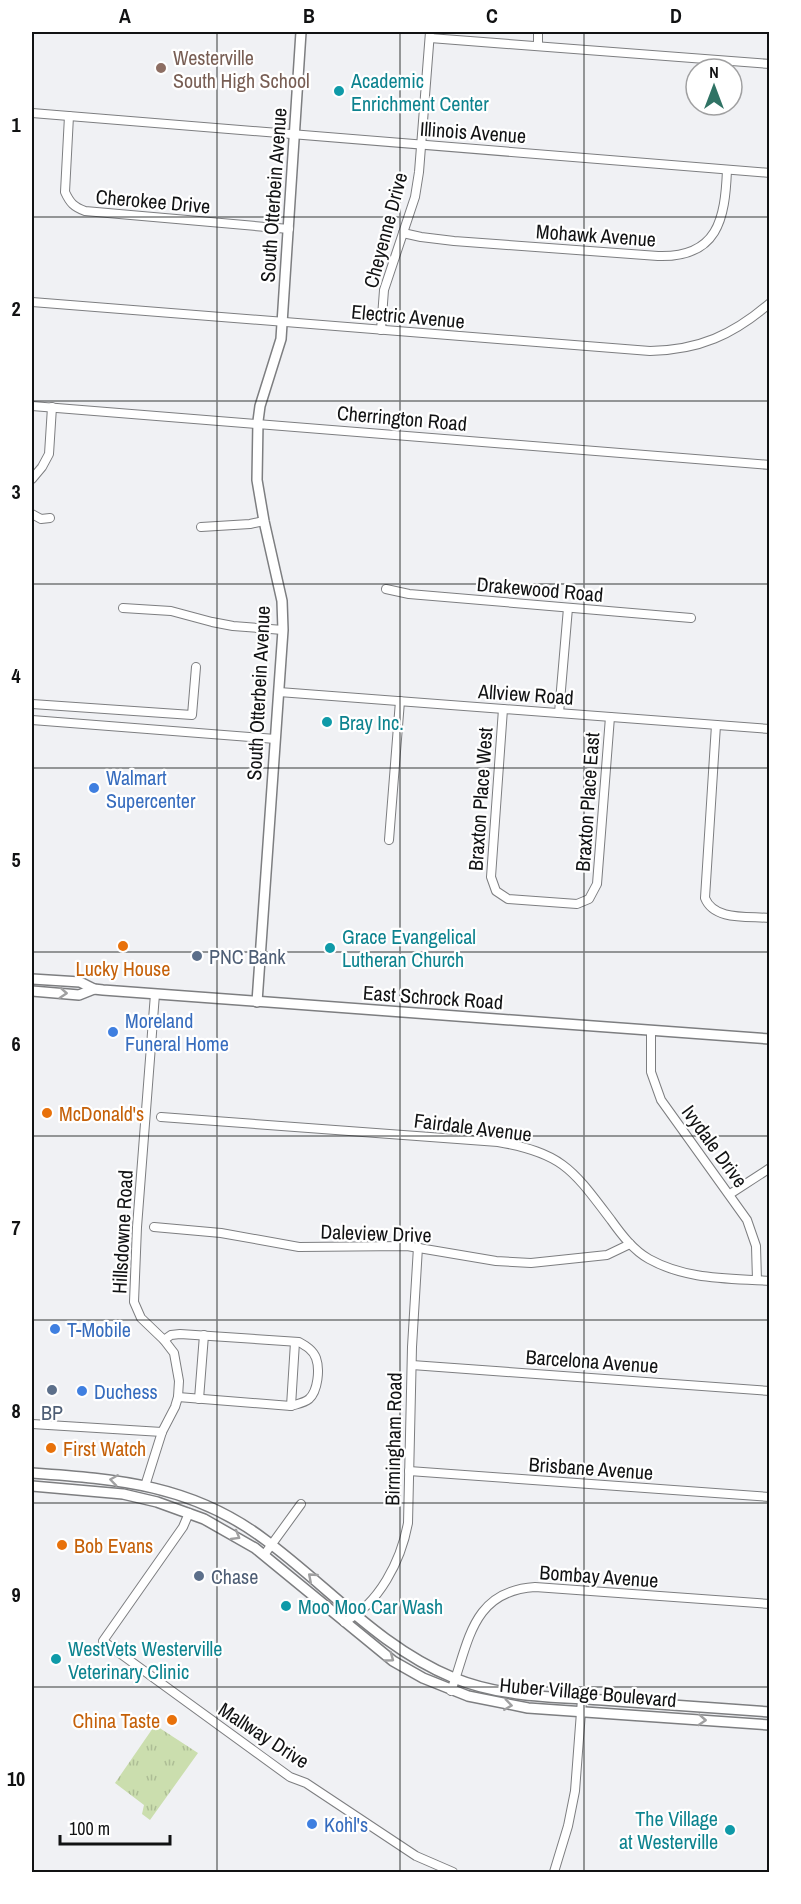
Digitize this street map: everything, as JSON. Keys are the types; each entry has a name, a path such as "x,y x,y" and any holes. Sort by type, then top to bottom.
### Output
{"street":[{"name":"South Otterbein Avenue","path":"257,1002 283,630 282,602 257,480 259,424 260,406 281,339 283,322 301,32"},
{"path":"538,32 538,45"},
{"path":"430,35 770,64"},
{"name":"Cheyenne Drive","path":"381,330 384,290 415,197 430,35"},
{"name":"Illinois Avenue","path":"32,113 770,173"},
{"name":"Cherokee Drive","path":"69,116 65,192 69,201 76,208 85,211 289,229"},
{"name":"Mohawk Avenue","path":"403,233 465,242 658,256 681,255 701,245 716,231 723,213 727,170"},
{"name":"Electric Avenue","path":"32,302 650,351 675,350 704,344 730,333 770,303"},
{"name":"Cherrington Road","path":"32,406 770,465"},
{"path":"32,479 49,454 52,407"},
{"path":"32,514 41,519 50,518"},
{"path":"201,527 264,521"},
{"name":"Drakewood Road","path":"386,590 409,594 691,618"},
{"path":"123,608 171,611 212,622 283,630"},
{"path":"559,713 568,608"},
{"path":"32,704 192,715 196,667"},
{"name":"Allview Road","path":"279,692 770,729"},
{"path":"389,840 400,700"},
{"name":"Braxton Place West","path":"496,891 490,877 503,709"},
{"name":"Braxton Place East","path":"496,891 508,899 577,904 589,899 597,884 610,717"},
{"path":"32,720 275,739"},
{"path":"716,724 705,898 714,911 723,915 770,918"},
{"name":"East Schrock Road","path":"32,979 80,982 94,989 155,994 770,1039"},
{"name":"East Schrock Road","path":"32,991 80,994 94,989"},
{"name":"Hillsdowne Road","path":"145,1486 162,1432 178,1397 174,1353 141,1318 135,1308 133,1291 155,994"},
{"name":"Ivydale Drive","path":"651,1031 651,1072 661,1100 747,1220 756,1246 757,1280"},
{"name":"Fairdale Avenue","path":"161,1117 498,1142 525,1147 552,1158 574,1173 630,1244 646,1258 680,1273 698,1277 770,1281"},
{"path":"730,1194 770,1168"},
{"name":"Daleview Drive","path":"154,1227 221,1233 299,1247 340,1248 378,1245 418,1247 496,1261 531,1263 607,1255 630,1244"},
{"name":"Birmingham Road","path":"344,1622 356,1615 395,1566 404,1545 408,1523 418,1247"},
{"path":"164,1340 171,1335 204,1335 295,1342 309,1348 316,1358 318,1376 309,1400 291,1406 178,1397"},
{"path":"200,1399 204,1335"},
{"path":"291,1406 295,1342"},
{"name":"Barcelona Avenue","path":"412,1365 770,1391"},
{"path":"32,1424 162,1432"},
{"name":"Brisbane Avenue","path":"409,1471 770,1497"},
{"name":"Huber Village Boulevard","path":"32,1473 108,1479 145,1486 186,1497 210,1508 253,1531 272,1545 400,1651 456,1679 502,1691 770,1712"},
{"name":"Huber Village Boulevard","path":"32,1486 123,1494 189,1513 228,1531 264,1555 352,1629 401,1666 451,1691 500,1704 770,1725"},
{"path":"264,1555 301,1504"},
{"name":"Mallway Drive","path":"189,1513 183,1527 103,1641 290,1778 306,1783 416,1856 453,1872"},
{"name":"Bombay Avenue","path":"451,1691 470,1633 482,1612 499,1598 520,1588 535,1587 770,1604"},
{"name":"Birmingham Road","path":"352,1629 356,1615"},
{"path":"554,1872 568,1826 575,1791 582,1699"}],"green space":[{"path":"155,1725 198,1753 150,1820 142,1814 144,1805 115,1783"}],"place":[{"name":"Westerville South High School","path":"161,68"},
{"name":"Academic Enrichment Center","path":"339,91"},
{"name":"Bray Inc.","path":"327,722"},
{"name":"Walmart Supercenter","path":"94,788"},
{"name":"Lucky House","path":"123,946"},
{"name":"Grace Evangelical Lutheran Church","path":"330,948"},
{"name":"PNC Bank","path":"197,956"},
{"name":"Moreland Funeral Home","path":"113,1032"},
{"name":"McDonald's","path":"47,1113"},
{"name":"T-Mobile","path":"55,1329"},
{"name":"BP","path":"52,1390"},
{"name":"Duchess","path":"82,1391"},
{"name":"First Watch","path":"51,1448"},
{"name":"Bob Evans","path":"62,1545"},
{"name":"Chase","path":"199,1576"},
{"name":"Moo Moo Car Wash","path":"286,1606"},
{"name":"WestVets Westerville Veterinary Clinic","path":"56,1659"},
{"name":"China Taste","path":"172,1720"},
{"name":"Kohl's","path":"312,1824"},
{"name":"The Village at Westerville","path":"730,1830"}]}
